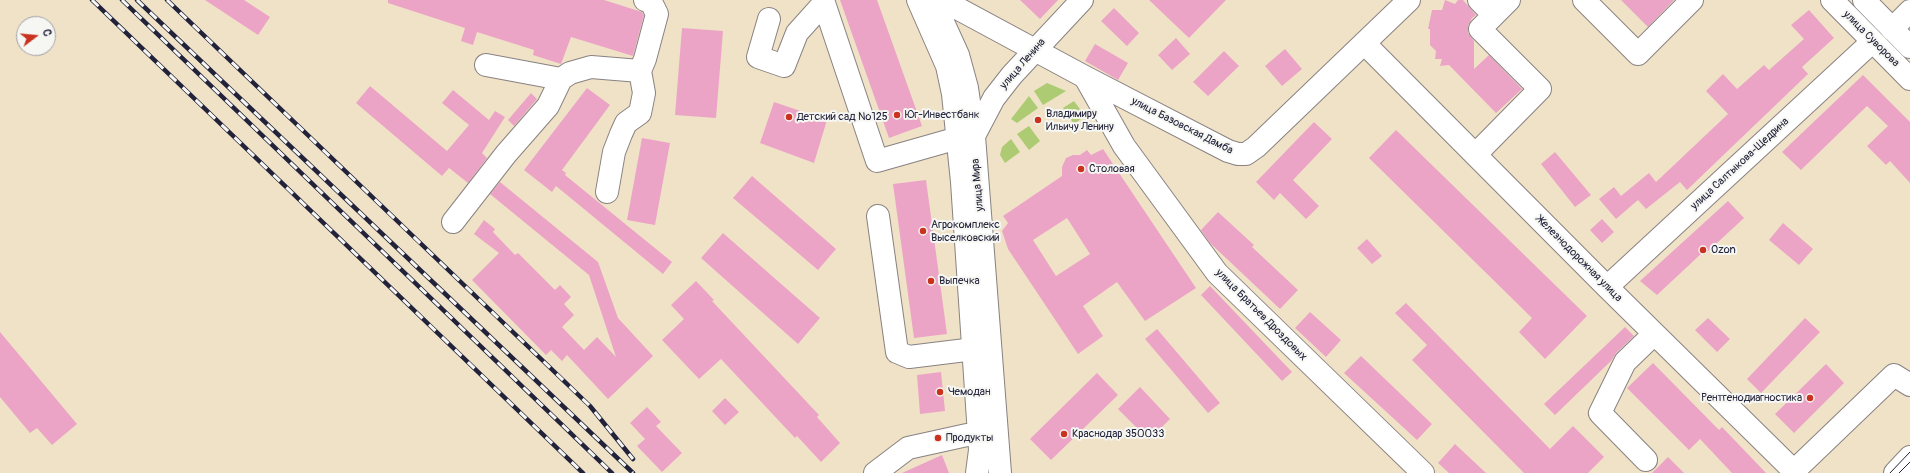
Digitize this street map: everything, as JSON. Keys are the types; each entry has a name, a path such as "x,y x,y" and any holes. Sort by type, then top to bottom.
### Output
{"street":[{"path":"607,192 614,152 626,123 640,113 644,93 640,71 645,59 657,14 651,2 645,0"},
{"name":"улица Мира","path":"918,0 947,66 952,94 966,137 1000,473"},
{"name":"улица Мира","path":"933,0 958,55 967,88 966,137 974,349 980,450 977,473"},
{"name":"улица Базовская Дамба","path":"942,0 1228,151 1246,154 1256,147 1409,0"},
{"name":"улица Ленина","path":"966,137 994,98 1035,49 1082,0"},
{"path":"1476,154 1540,89 1480,29 1486,8 1509,0"},
{"path":"1584,0 1638,54 1692,0"},
{"name":"улица Суворова","path":"1832,0 1910,79"},
{"name":"улица Суворова","path":"1864,0 1910,47"},
{"path":"769,19 758,57 784,66 797,33 824,3 877,161 966,137"},
{"path":"1892,29 1910,11"},
{"name":"Железнодорожная улица","path":"1364,42 1607,288 1795,472"},
{"name":"улица Салтыкова-Щедрина","path":"1607,288 1872,42"},
{"path":"486,65 561,79"},
{"path":"453,222 506,154 548,106 561,79 570,73 591,67 640,71"},
{"name":"улица Братьев Дроздовых","path":"1085,76 1124,146 1217,273 1423,473"},
{"path":"878,216 897,352 909,357 974,349"},
{"path":"1646,460 1600,413 1625,362 1654,334"},
{"path":"1795,472 1894,375 1910,385"},
{"path":"875,473 908,448 967,435 979,434"},
{"path":"1895,473 1910,457"}],"green space":[{"path":"1047,83 1066,91 1043,105 1034,91"},
{"path":"1029,96 1038,108 1017,123 1011,119"},
{"path":"1074,101 1085,116 1074,124 1063,108"},
{"path":"1029,126 1040,141 1029,150 1017,134"},
{"path":"1011,139 1020,152 1005,163 1000,155 1002,147"}],"building":[{"path":"205,0 244,0 270,17 258,35"},
{"path":"388,0 604,0 642,12 644,15 633,56 571,37 561,64 533,55 534,50 477,32 473,45 461,41 465,28 388,3"},
{"path":"840,0 877,0 922,126 889,138"},
{"path":"1020,0 1058,0 1040,19"},
{"path":"1149,0 1226,0 1189,38"},
{"path":"1445,0 1455,4 1458,0 1463,0 1476,15 1472,18 1468,26 1468,33 1474,41 1474,69 1489,55 1522,89 1496,113 1449,65 1440,66 1442,59 1435,59 1436,51 1430,45 1430,29 1428,29 1432,10 1442,10"},
{"path":"1621,0 1674,0 1648,27"},
{"path":"1114,8 1139,33 1127,46 1101,21"},
{"path":"1809,10 1834,38 1802,67 1808,74 1687,190 1680,182 1646,209 1638,200 1616,219 1599,199 1614,187 1621,196 1649,173 1656,182 1728,114 1706,91 1723,74 1737,89 1764,65 1769,70 1804,39 1791,25"},
{"path":"682,28 723,31 716,118 675,115"},
{"path":"1176,38 1190,54 1172,70 1158,55"},
{"path":"1095,44 1128,63 1118,80 1085,61"},
{"path":"1285,49 1302,69 1282,86 1265,66"},
{"path":"1224,51 1239,66 1208,96 1193,82"},
{"path":"1863,75 1910,122 1910,183 1890,161 1886,165 1867,146 1888,126 1867,106 1801,170 1782,152"},
{"path":"370,86 447,151 469,125 442,103 453,90 489,120 495,111 505,117 482,153 487,158 468,183 449,168 442,176 356,103"},
{"path":"587,88 610,105 562,170 566,173 565,175 672,262 663,274 556,186 552,192 524,170"},
{"path":"531,93 537,99 514,126 508,120"},
{"path":"774,102 827,120 814,163 760,143"},
{"path":"1314,122 1332,139 1293,180 1319,206 1306,219 1280,193 1274,200 1256,182"},
{"path":"1396,130 1587,316 1545,359 1519,332 1532,318 1369,158"},
{"path":"642,138 670,143 655,225 627,220"},
{"path":"1103,149 1196,288 1145,321 1117,282 1083,306 1103,336 1078,354 1008,249 1002,231 1008,223 1003,216 1062,176 1062,167 1066,158 1073,155 1080,155 1087,150 1091,155","holes":["1067,218 1090,254 1056,276 1033,240"]},
{"path":"1555,152 1591,195 1575,207 1541,164"},
{"path":"752,176 836,249 818,270 733,198"},
{"path":"926,180 947,334 914,338 893,184"},
{"path":"500,182 598,262 618,318 653,356 608,399 567,355 562,361 551,350 546,355 472,280 499,253 474,234 484,220 495,229 493,232 515,255 518,253 555,290 560,285 571,297 564,304 574,315 562,327 584,350 597,337 616,357 589,275 490,194"},
{"path":"1728,201 1744,218 1704,255 1702,253 1657,295 1640,281"},
{"path":"1218,212 1254,245 1252,247 1298,290 1280,309 1210,243 1201,230"},
{"path":"1602,219 1614,232 1602,243 1590,230"},
{"path":"1783,223 1813,249 1799,265 1769,240"},
{"path":"723,233 820,318 798,344 701,258"},
{"path":"1367,239 1382,256 1372,264 1357,248"},
{"path":"696,281 714,300 712,301 819,415 817,417 840,443 821,462 797,436 795,438 721,359 699,379 662,340 684,319 671,305"},
{"path":"1210,286 1292,372 1282,381 1201,295"},
{"path":"1406,303 1550,449 1573,426 1604,457 1588,473 1524,473 1412,360 1427,345 1395,313"},
{"path":"1310,312 1341,340 1326,357 1295,328"},
{"path":"1708,318 1730,339 1717,352 1695,330"},
{"path":"1805,318 1820,332 1761,393 1747,379"},
{"path":"1625,327 1634,336 1616,353 1611,361 1555,415 1544,404"},
{"path":"1157,329 1220,403 1208,413 1145,339"},
{"path":"0,332 77,424 52,445 37,428 30,433 0,397"},
{"path":"1361,356 1432,424 1417,440 1344,373"},
{"path":"1653,363 1719,430 1722,427 1766,473 1732,473 1700,439 1689,450 1627,388"},
{"name":"Рентгенодиагностика","path":"1826,364 1844,383 1794,433 1775,414"},
{"path":"941,372 945,411 920,414 917,375"},
{"path":"1097,373 1118,395 1051,460 1030,439"},
{"path":"1140,387 1170,419 1149,440 1118,409"},
{"path":"725,398 739,412 725,425 712,411"},
{"path":"647,407 661,422 656,426 682,453 662,472 637,446 645,439 630,423"},
{"path":"1455,444 1486,473 1449,473 1438,463"},
{"path":"942,455 949,473 902,473"},
{"path":"1668,457 1684,473 1652,473"}],"tram line":[{"path":"1890,473 1910,452"},
{"path":"1899,473 1910,462"}],"railway":[{"path":"92,0 583,473"},
{"path":"122,0 612,473"},
{"path":"137,0 633,473"},
{"path":"167,0 590,406 633,459"}],"place":[{"name":"Юг-Инвестбанк","path":"897,115"},
{"name":"Детский сад №125","path":"789,117"},
{"name":"Владимиру Ильичу Ленину","path":"1038,120"},
{"name":"Столовая","path":"1081,169"},
{"name":"Агрокомплекс Выселковский","path":"923,231"},
{"name":"Ozon","path":"1703,250"},
{"name":"Выпечка","path":"931,281"},
{"name":"Чемодан","path":"940,392"},
{"name":"Рентгенодиагностика","path":"1810,398"},
{"name":"Краснодар 350033","path":"1064,434"},
{"name":"Продукты","path":"938,438"}]}
